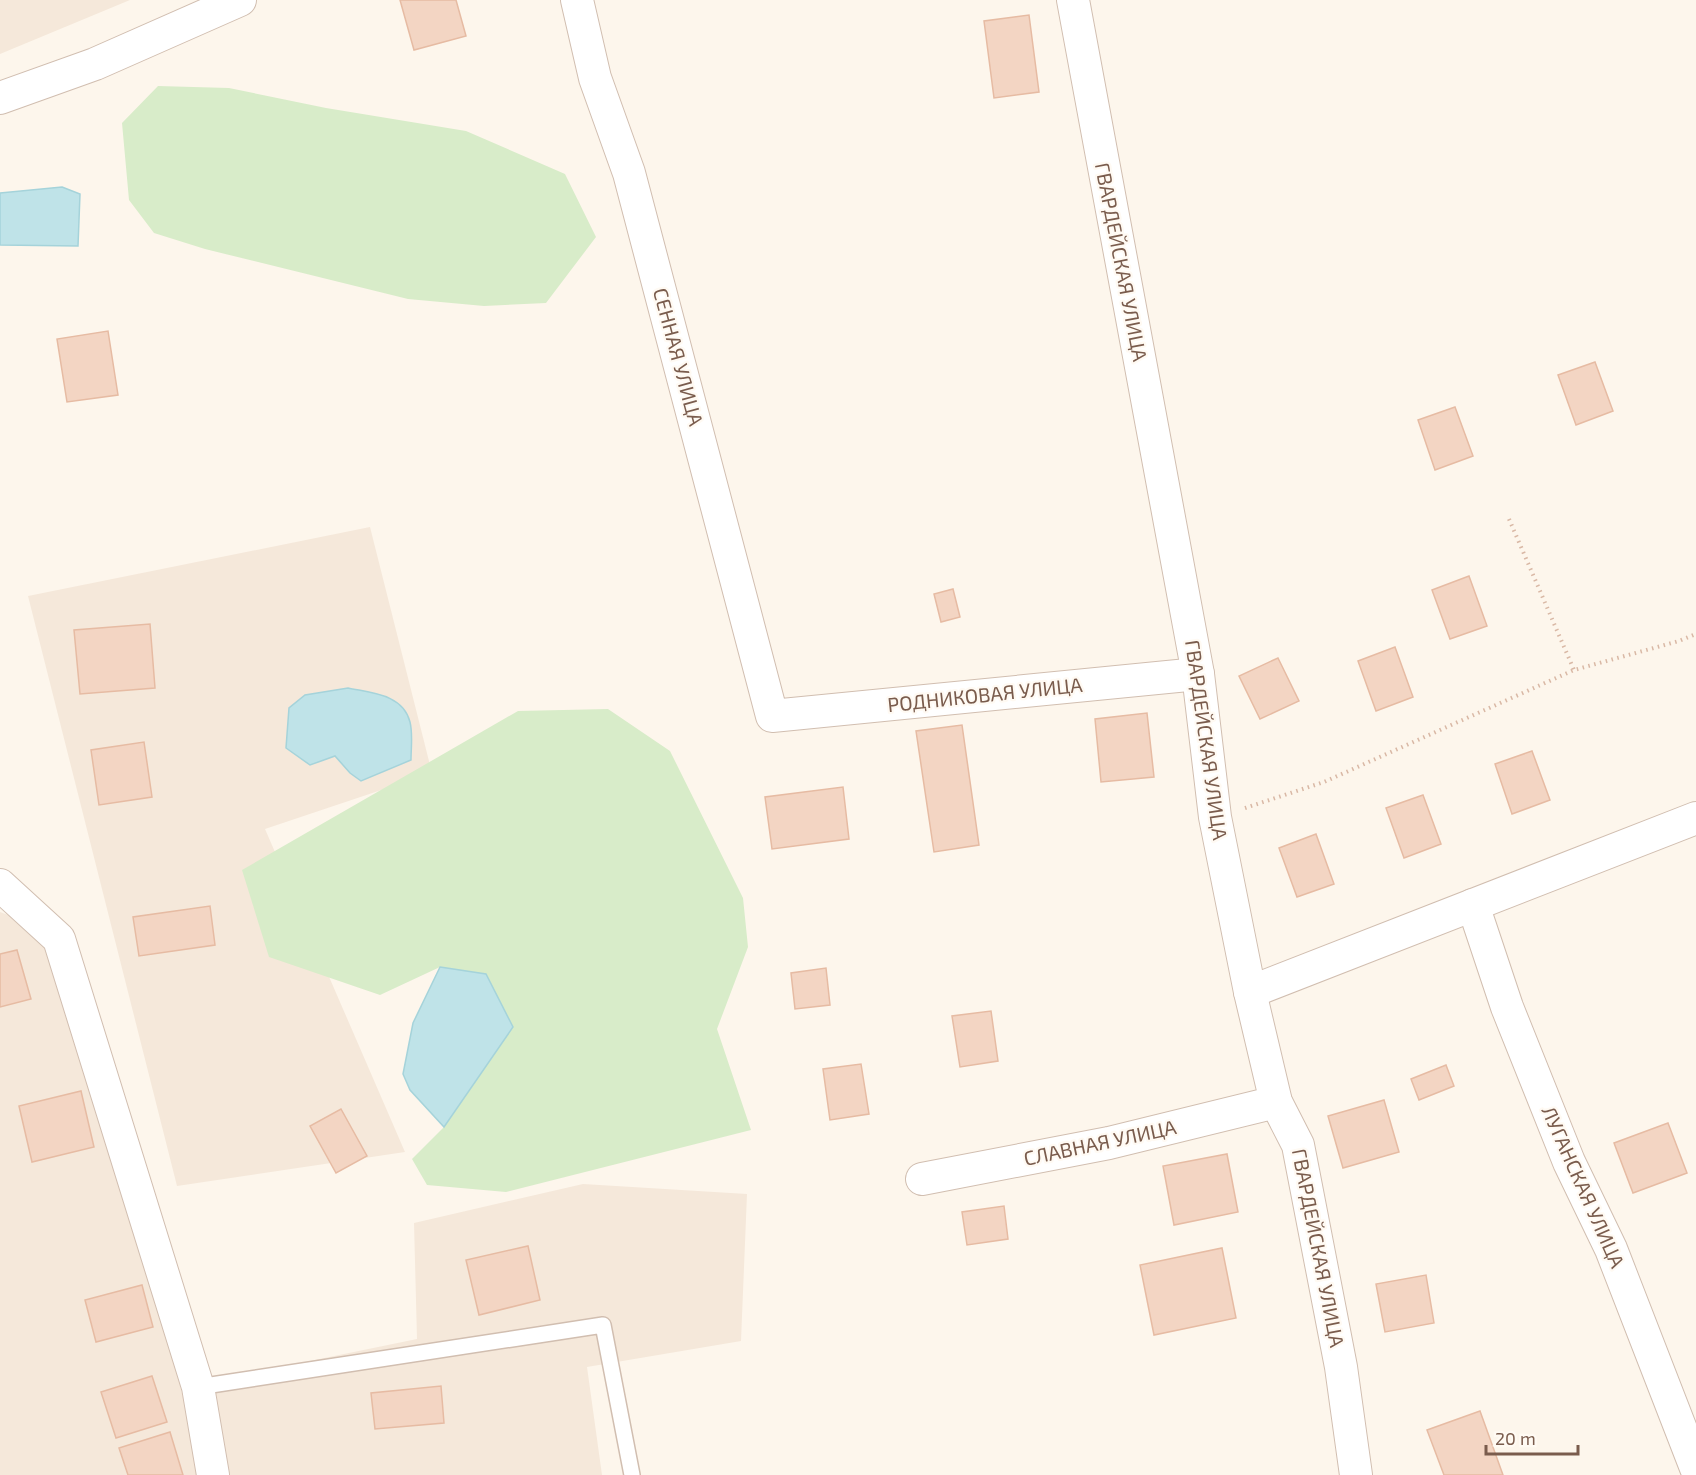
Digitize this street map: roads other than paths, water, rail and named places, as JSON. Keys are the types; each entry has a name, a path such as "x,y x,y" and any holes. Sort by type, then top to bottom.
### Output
{"street":[{"path":"0,98 95,64 240,0"},
{"name":"СЕННАЯ УЛИЦА","path":"578,0 595,78 632,185 772,716"},
{"name":"ГВАРДЕЙСКАЯ УЛИЦА","path":"1073,0 1198,674 1215,818 1250,992 1276,1102 1298,1145 1341,1366 1356,1475"},
{"name":"РОДНИКОВАЯ УЛИЦА","path":"772,716 1198,674"},
{"path":"1250,992 1696,818"},
{"path":"0,885 59,939 198,1387 213,1475"},
{"name":"ЛУГАНСКАЯ УЛИЦА","path":"1473,905 1507,1007 1569,1162 1615,1260 1696,1468"},
{"name":"СЛАВНАЯ УЛИЦА","path":"922,1179 1109,1143 1276,1102"}],"lane":[{"path":"198,1387 603,1325 632,1475"}],"water":[{"path":"62,187 80,194 78,246 0,245 0,193"},
{"path":"348,688 385,696 401,706 411,727 411,760 361,781 350,773 335,756 310,765 286,748 289,708 305,695"},
{"path":"440,967 486,974 513,1027 444,1127 410,1090 403,1074 413,1023"}]}
